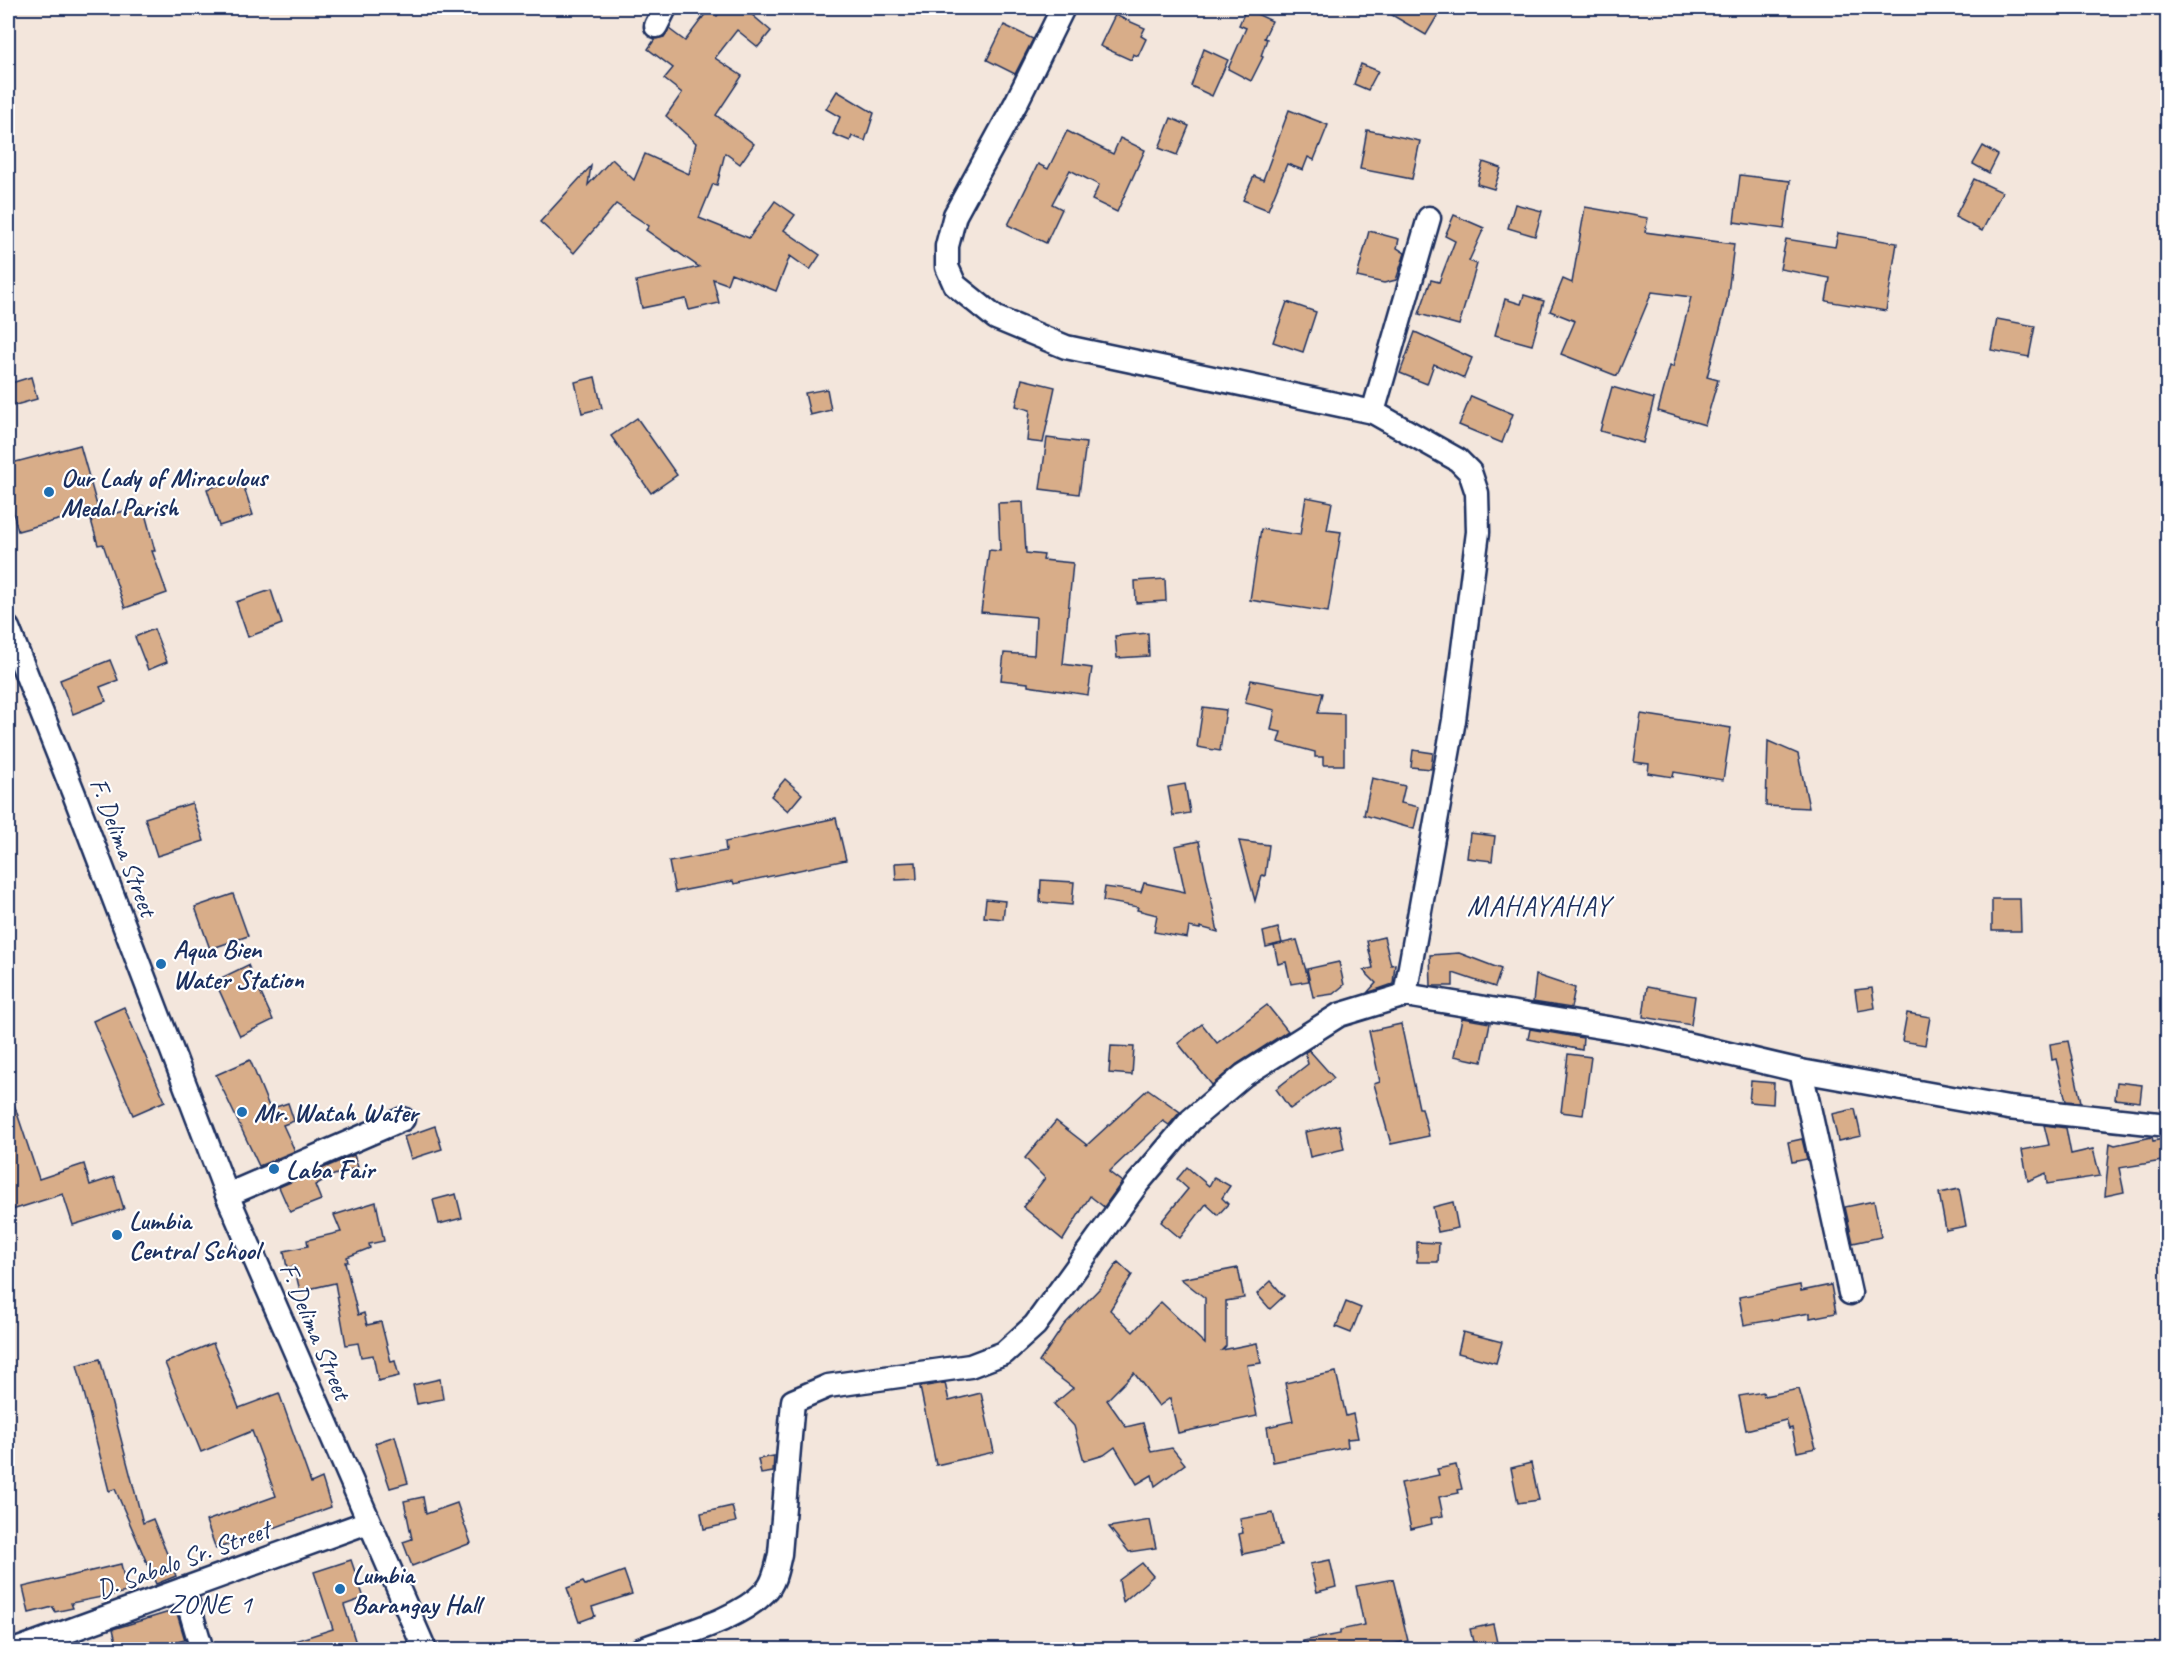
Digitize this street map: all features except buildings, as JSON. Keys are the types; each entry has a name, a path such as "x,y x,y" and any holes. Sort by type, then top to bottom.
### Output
{"street":[{"path":"1063,8 1016,103 955,215 947,246 947,267 955,285 996,318 1066,347 1373,412 1458,460 1470,472 1477,493 1478,532 1454,720 1405,995"},
{"path":"1373,412 1429,218"},
{"name":"F. Delima Street","path":"8,628 227,1195 425,1650"},
{"path":"640,1650 737,1612 767,1591 775,1574 780,1554 793,1401 828,1386 970,1366 1004,1353 1035,1325 1137,1184 1191,1120 1244,1075 1338,1015 1405,995 1644,1034 1801,1071 2008,1108 2168,1125"},
{"path":"1801,1071 1850,1293"},
{"path":"227,1195 403,1119"},
{"name":"D. Sabalo Sr. Street","path":"16,1650 368,1522"},
{"path":"184,1589 202,1650"}],"place":[{"name":"Our Lady of Miraculous Medal Parish","path":"49,492"},
{"name":"Aqua Bien Water Station","path":"161,964"},
{"name":"Mr. Watah Water","path":"242,1112"},
{"name":"Laba Fair","path":"274,1169"},
{"name":"Lumbia Central School","path":"117,1235"},
{"name":"Lumbia Barangay Hall","path":"340,1589"}],"district":[{"name":"MAHAYAHAY","path":"1539,905"},
{"name":"ZONE 1","path":"211,1604"}]}
